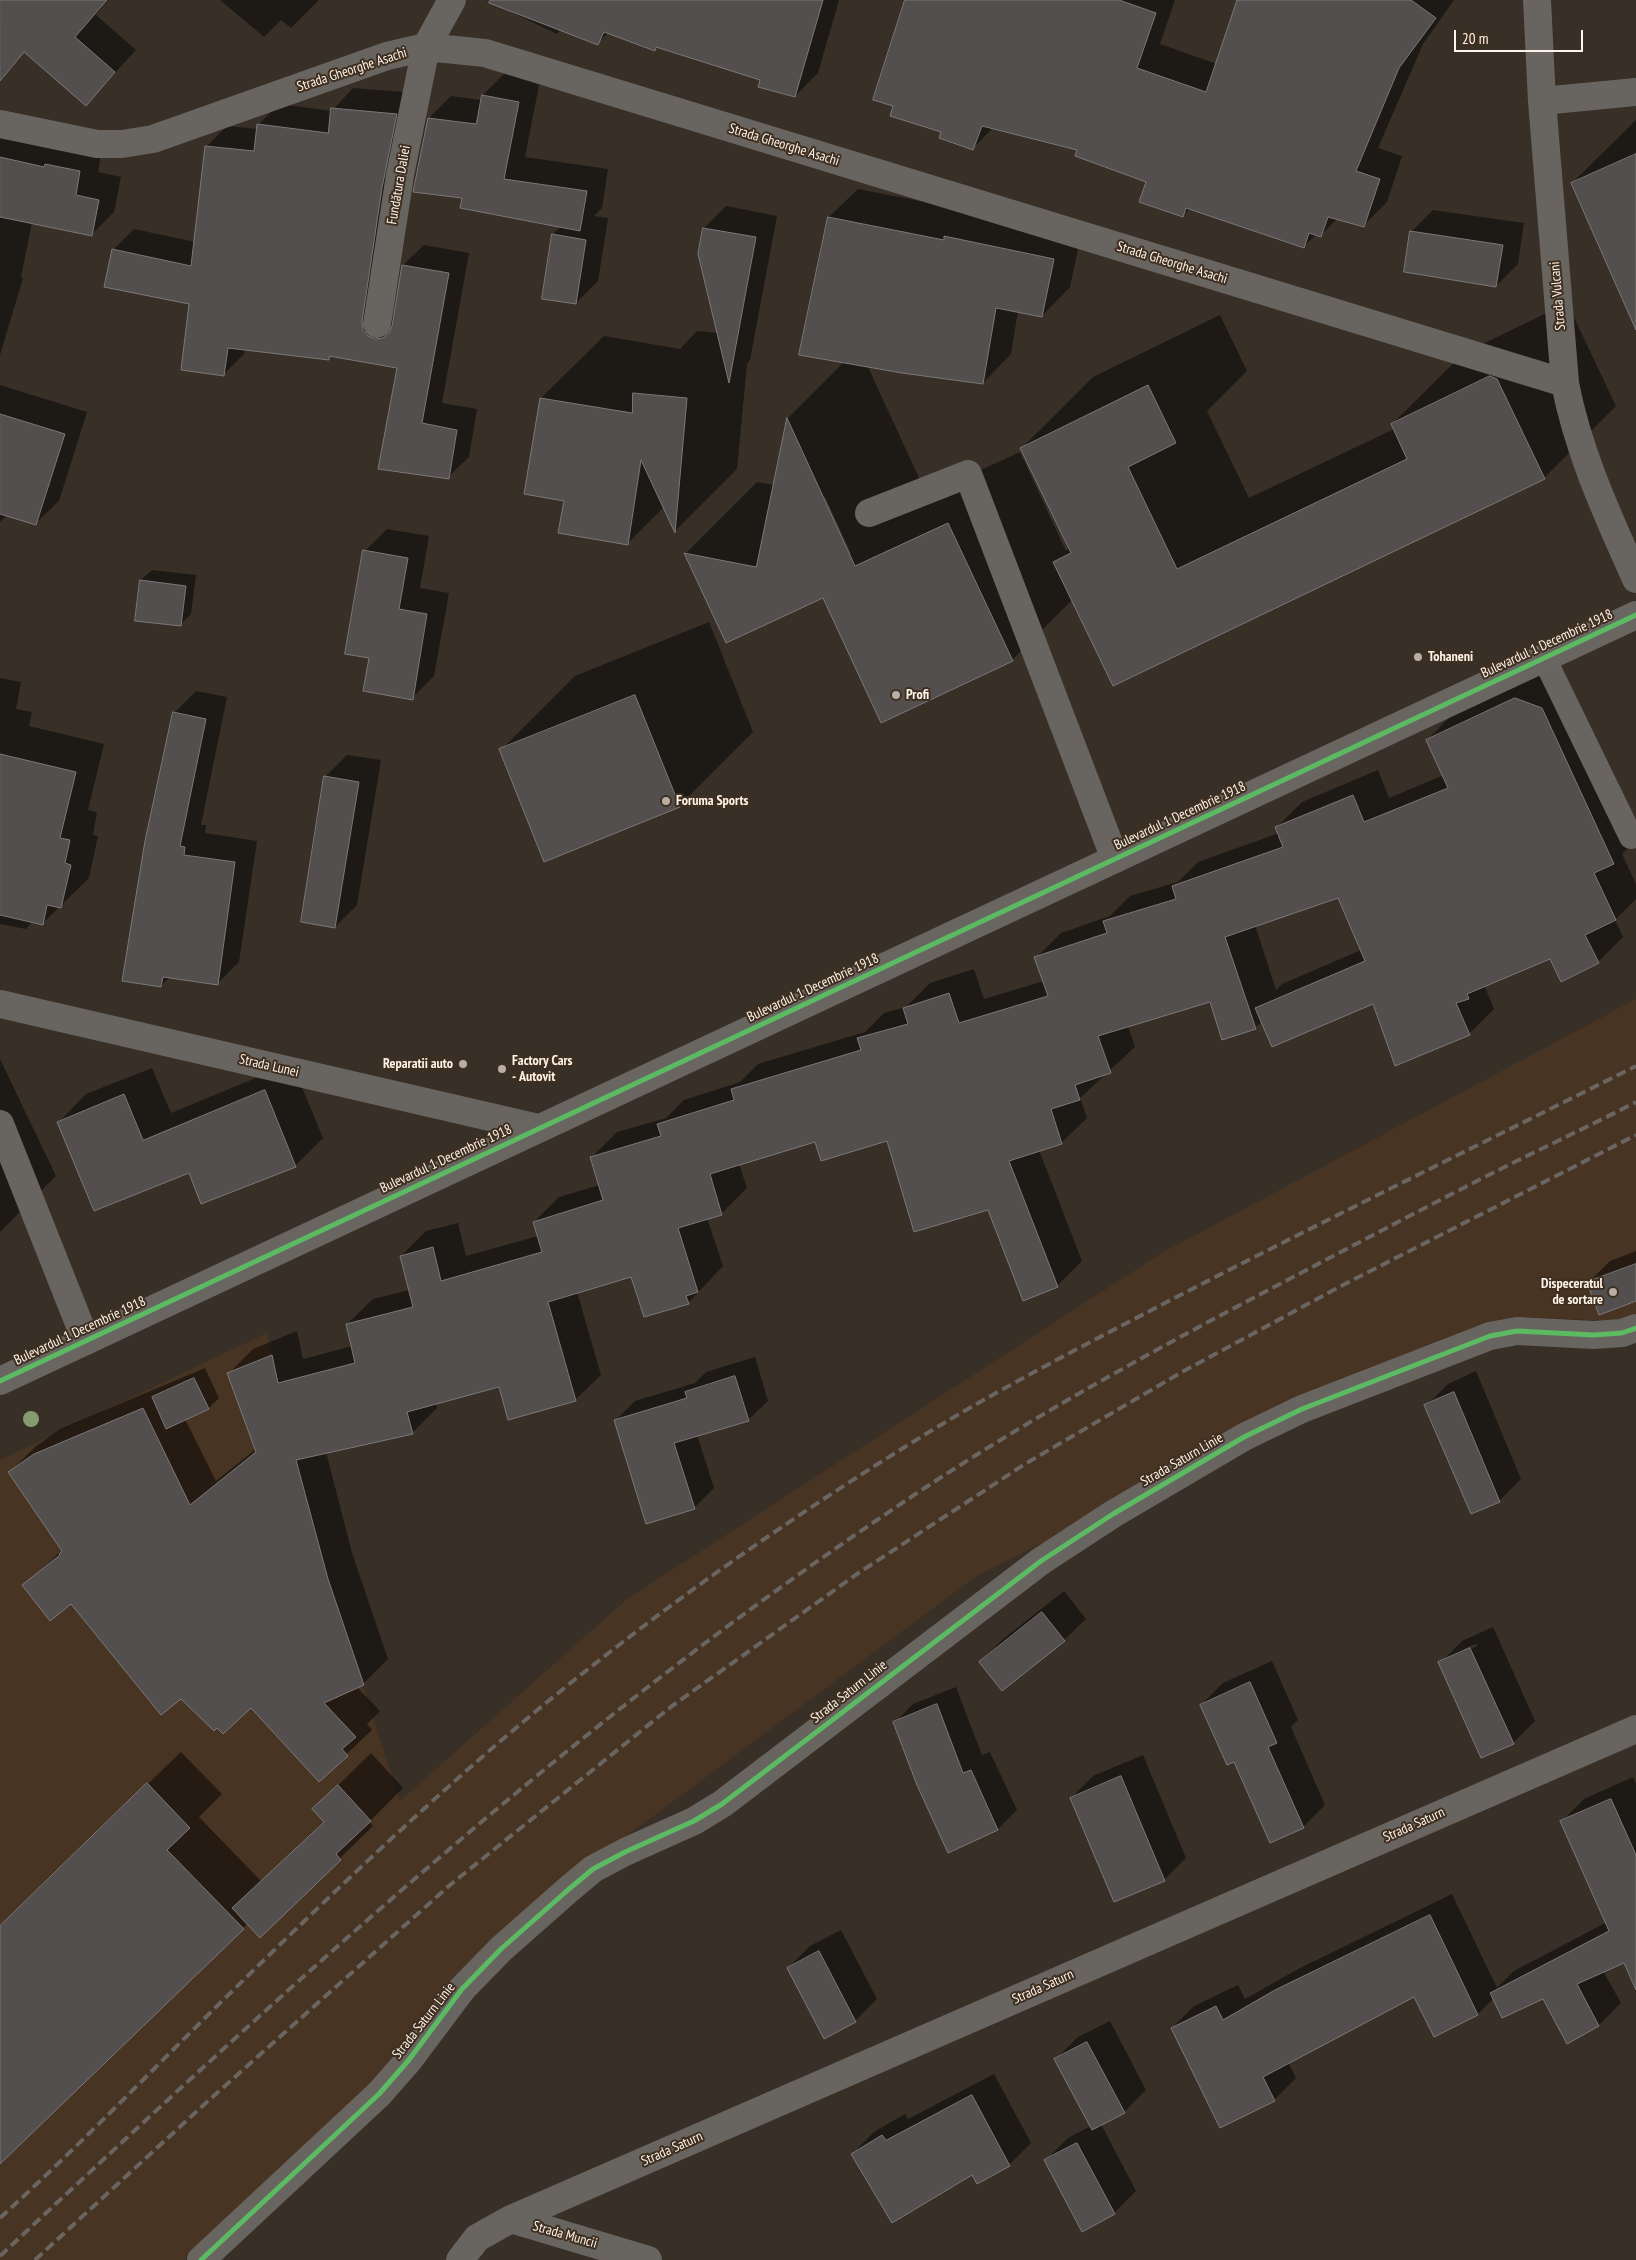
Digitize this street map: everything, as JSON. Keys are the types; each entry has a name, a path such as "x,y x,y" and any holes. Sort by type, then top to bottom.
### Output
{"main road":[{"name":"Bulevardul 1 Decembrie 1918","path":"0,1381 1636,615"}],"street":[{"name":"Fundătura Daliei","path":"376,324 400,175 426,47 452,0"},
{"name":"Strada Vulcani","path":"1537,0 1542,100 1565,383 1572,418 1590,469 1607,515 1636,579"},
{"name":"Strada Gheorghe Asachi","path":"0,124 97,144 122,144 152,139 387,56 426,47 485,53 1565,383"},
{"path":"1542,100 1636,92"},
{"path":"869,513 968,474 1116,859"},
{"name":"Strada Lunei","path":"0,1004 538,1128"},
{"path":"0,1124 86,1341"},
{"name":"Strada Saturn Linie","path":"201,2260 379,2094 408,2061 462,1989 501,1949 569,1889 594,1869 625,1852 694,1822 722,1804 1049,1556 1113,1514 1244,1437 1302,1409 1490,1336 1517,1331 1594,1335 1629,1330"},
{"name":"Strada Saturn","path":"460,2260 477,2238 511,2219 1636,1729"},
{"name":"Strada Muncii","path":"511,2219 648,2260"}],"lane":[{"path":"1544,658 1631,837"}],"shaded area":[{"path":"1636,999 1636,1314 1615,1321 1526,1317 1476,1330 978,1575 539,1901 374,2084 184,2260 0,2260 0,1460 267,1333 287,1425 328,1579 400,1801 627,1599 1160,1254"}],"building":[{"path":"0,0 107,0 75,37 115,72 86,106 24,52 0,81"},
{"path":"490,0 823,0 795,97 758,87 760,80 656,47 655,51 604,32 598,45 489,3"},
{"path":"905,0 1119,0 1156,13 1137,68 1206,92 1237,0 1411,0 1436,18 1399,68 1356,171 1380,179 1364,227 1328,217 1321,237 1309,233 1304,248 1186,208 1183,217 1139,202 1146,182 1075,156 1077,150 982,126 973,150 939,138 941,132 890,116 893,106 873,100"},
{"path":"482,95 519,102 504,179 587,191 580,231 460,208 462,198 413,192 428,118 476,124"},
{"path":"331,108 397,114 382,188 362,322 363,330 368,336 375,339 383,338 389,333 392,326 402,265 449,273 422,423 457,430 449,479 378,469 397,368 329,356 329,360 228,348 224,376 181,370 189,304 104,287 112,249 191,266 205,146 254,151 257,124 328,133"},
{"path":"1636,154 1636,330 1571,183"},
{"path":"0,157 44,167 45,164 80,171 76,195 99,200 92,236 0,217"},
{"path":"828,217 944,240 944,236 1054,259 1042,317 996,308 983,384 902,373 799,355"},
{"path":"703,228 756,237 729,383 698,254"},
{"path":"1410,231 1503,245 1496,287 1404,272"},
{"path":"552,234 586,240 576,304 542,299"},
{"path":"1490,376 1497,379 1545,479 1113,686 1053,562 1071,553 1020,448 1148,385 1176,443 1128,467 1177,569 1407,459 1391,424"},
{"path":"633,393 687,398 675,533 641,460 628,545 558,533 564,501 524,494 540,398 632,413"},
{"path":"0,414 65,434 36,525 0,514"},
{"path":"787,418 855,566 948,523 1013,661 881,723 823,598 726,643 684,553 756,567"},
{"path":"363,550 408,558 399,609 427,614 413,700 363,691 369,658 345,654"},
{"path":"140,580 186,586 181,626 135,621"},
{"path":"635,695 680,807 544,862 499,749"},
{"path":"1515,698 1542,708 1614,864 1594,873 1616,920 1585,935 1599,963 1561,982 1550,959 1467,994 1469,999 1456,1003 1470,1035 1395,1066 1373,1004 1272,1047 1255,1008 1365,961 1338,898 1225,937 1256,1029 1222,1040 1210,1002 1098,1036 1111,1073 1075,1085 1080,1100 1051,1109 1062,1144 1009,1161 1058,1287 1023,1301 988,1210 914,1232 887,1141 821,1161 815,1142 710,1174 722,1215 678,1228 698,1292 686,1296 689,1304 644,1317 631,1277 548,1302 576,1401 508,1420 499,1387 407,1412 413,1434 296,1460 328,1579 364,1685 324,1703 356,1737 342,1749 348,1756 319,1782 251,1708 223,1734 217,1728 214,1731 181,1699 161,1715 71,1604 50,1621 22,1585 60,1555 62,1551 8,1472 34,1454 143,1408 190,1505 256,1452 227,1373 272,1355 278,1383 355,1363 346,1324 413,1307 400,1256 433,1247 441,1281 542,1252 533,1222 603,1200 590,1157 661,1136 657,1124 734,1100 731,1089 861,1050 857,1038 908,1024 903,1008 949,993 959,1023 1048,996 1034,957 1107,933 1103,921 1176,899 1172,886 1283,847 1275,827 1353,795 1364,822 1448,788 1426,740"},
{"path":"173,712 206,719 180,846 185,847 184,855 235,862 218,985 163,977 161,987 122,981 145,841"},
{"path":"0,754 76,772 60,838 70,840 65,863 71,865 61,908 47,905 43,925 0,915"},
{"path":"324,776 359,782 335,928 301,922"},
{"path":"265,1090 296,1167 201,1204 189,1173 94,1211 57,1122 124,1094 143,1140"},
{"name":"Dispeceratul de sortare","path":"1636,1264 1636,1301 1599,1315 1587,1282"},
{"path":"735,1376 749,1421 674,1443 695,1509 646,1524 614,1420 687,1398 685,1392"},
{"path":"194,1378 209,1409 166,1429 152,1397"},
{"path":"1454,1392 1500,1502 1471,1514 1424,1405"},
{"path":"1042,1612 1065,1641 1002,1691 979,1662"},
{"path":"1470,1648 1514,1744 1481,1758 1438,1662"},
{"path":"1250,1682 1277,1743 1268,1747 1304,1828 1270,1843 1234,1762 1227,1765 1200,1705"},
{"path":"937,1704 963,1773 971,1770 998,1830 948,1853 917,1785 893,1722"},
{"path":"1121,1776 1165,1881 1114,1902 1070,1798"},
{"path":"147,1783 190,1828 167,1850 244,1929 0,2164 0,1926"},
{"path":"338,1785 371,1821 336,1854 341,1860 260,1938 232,1908 324,1822 312,1809"},
{"path":"1611,1799 1636,1855 1636,1990 1624,1963 1577,1984 1599,2026 1567,2044 1543,1999 1502,2018 1490,1993 1609,1931 1560,1821"},
{"path":"1430,1915 1478,2015 1434,2037 1414,1997 1263,2077 1275,2101 1220,2128 1171,2028 1216,2006 1223,2020 1275,1990"},
{"path":"819,1951 856,2022 824,2039 787,1968"},
{"path":"1087,2042 1125,2113 1092,2130 1054,2059"},
{"path":"972,2095 1010,2166 977,2184 972,2175 892,2223 851,2154 882,2135 886,2140"},
{"path":"1077,2143 1115,2214 1082,2232 1044,2160"}],"railway":[{"path":"0,2218 67,2155 302,1923 427,1806 556,1694 675,1602 829,1495 971,1407 1035,1371 1282,1243 1636,1066"},
{"path":"0,2256 212,2060 427,1868 650,1685 765,1599 930,1484 1027,1424 1125,1367 1493,1173 1636,1102"},
{"path":"35,2260 208,2101 450,1885 672,1706 857,1574 1025,1464 1182,1372 1343,1285 1636,1135"}],"cycle path":[{"path":"0,1381 1636,615"},
{"path":"201,2260 379,2094 408,2061 462,1989 501,1949 593,1869 625,1852 694,1821 722,1804 1041,1561 1113,1514 1244,1437 1302,1409 1490,1336 1517,1331 1594,1335 1622,1333 1636,1328"}],"place":[{"name":"Tohaneni","path":"1418,657"},
{"name":"Profi","path":"896,695"},
{"name":"Foruma Sports","path":"666,801"},
{"name":"Reparatii auto","path":"463,1064"},
{"name":"Factory Cars - Autovit","path":"502,1069"},
{"name":"Dispeceratul de sortare","path":"1613,1292"}]}
